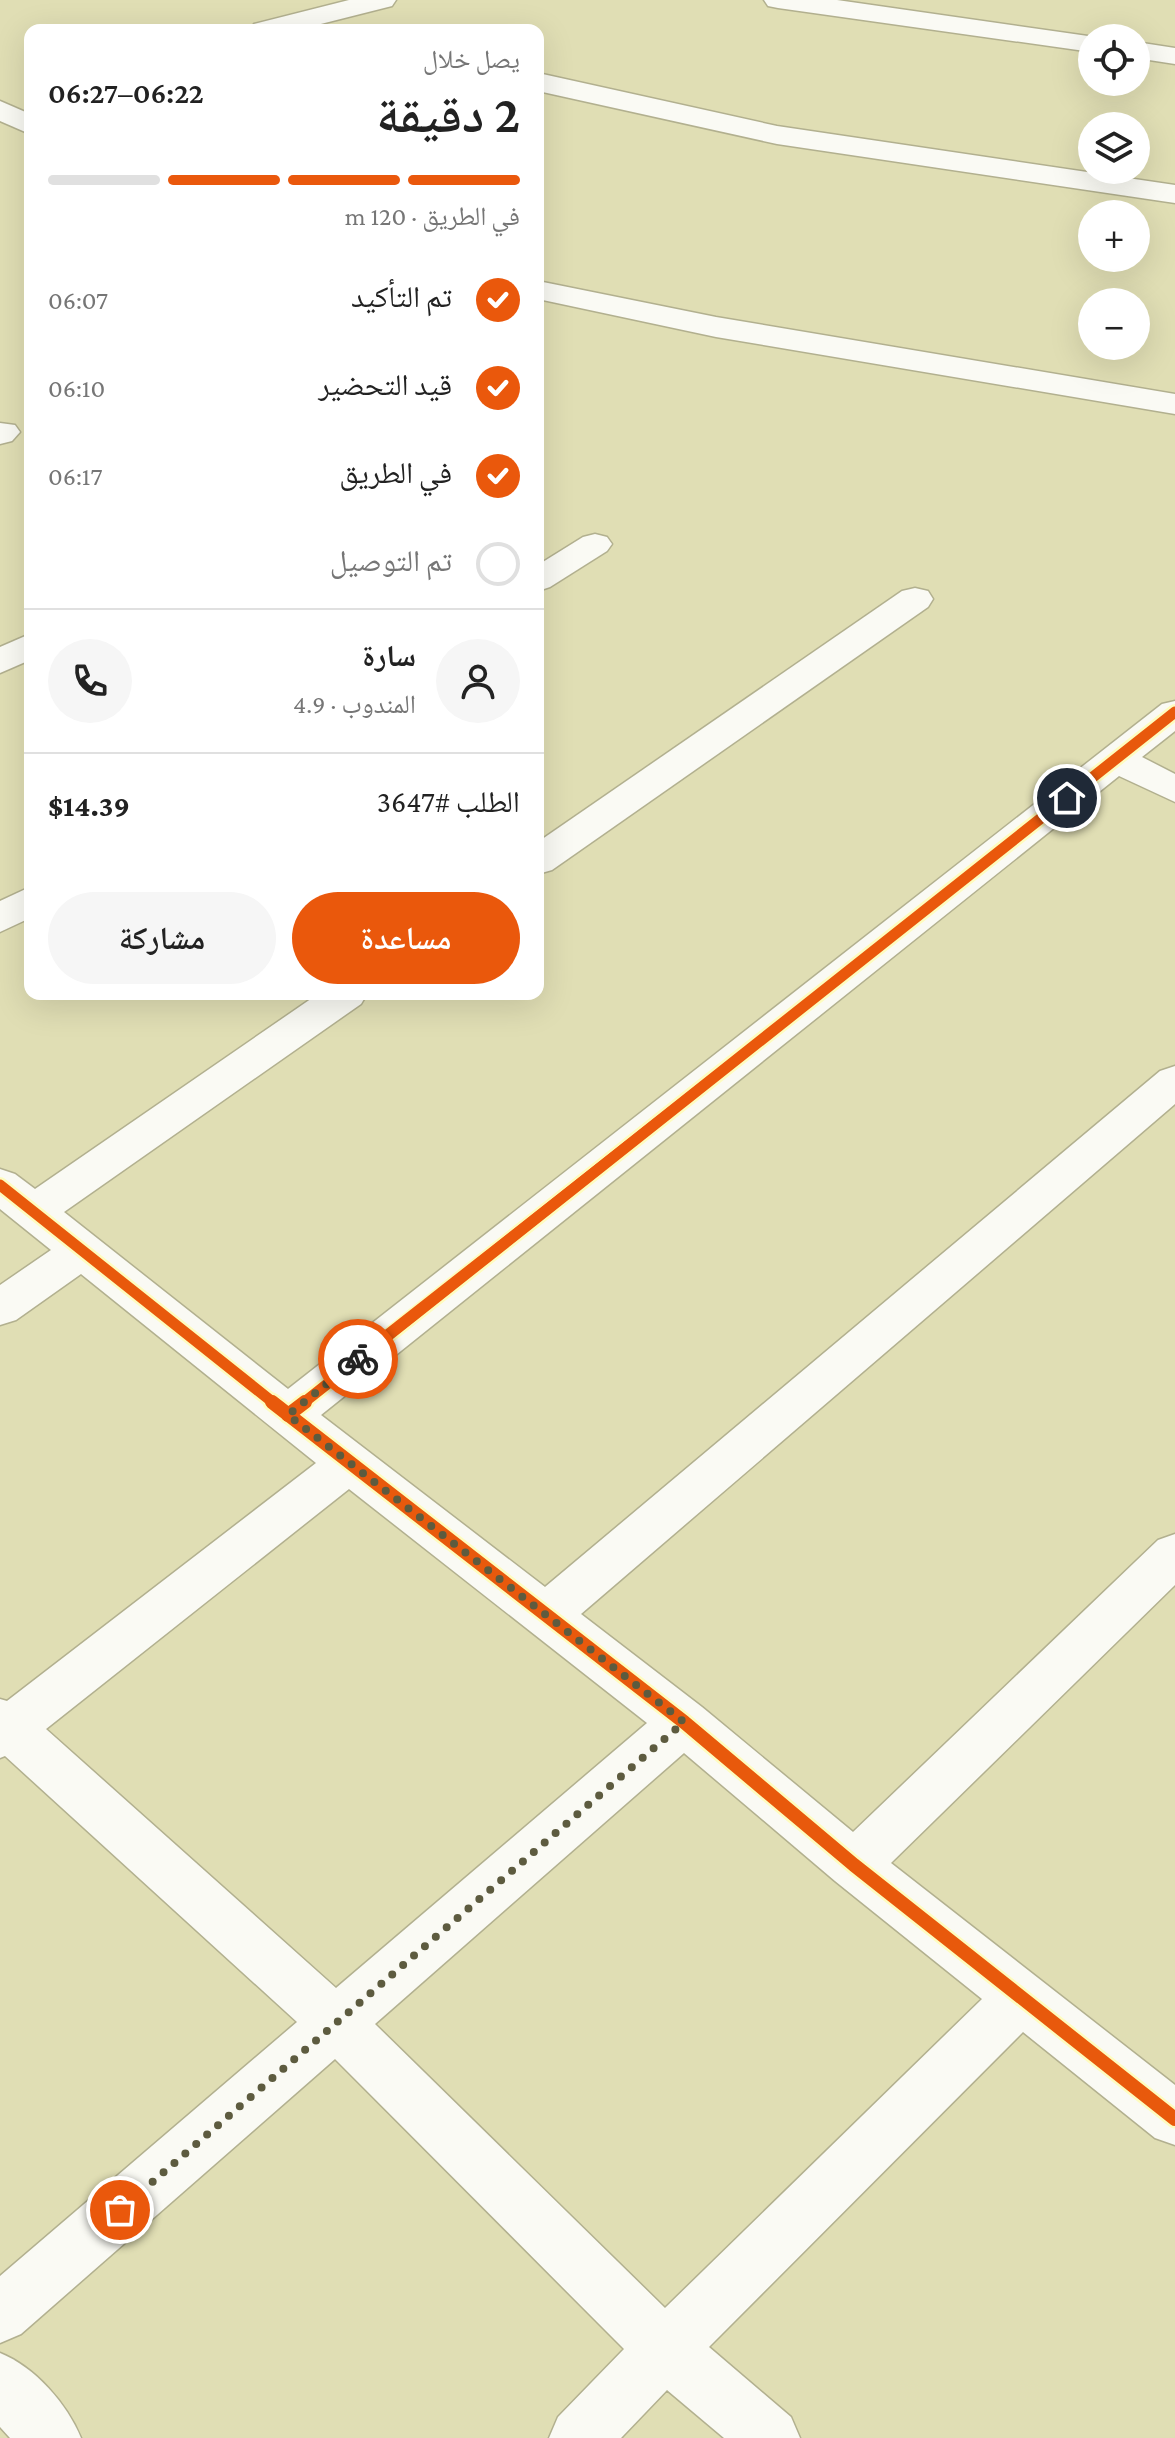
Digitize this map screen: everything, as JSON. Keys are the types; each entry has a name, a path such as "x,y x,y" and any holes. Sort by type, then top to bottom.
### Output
{"street":[{"path":"297,24 382,0"},
{"path":"778,0 1078,42"},
{"path":"1150,52 1175,56"},
{"path":"544,83 777,135 1175,194"},
{"path":"0,97 24,91"},
{"path":"0,110 24,122"},
{"path":"544,291 716,327 1175,404"},
{"path":"544,576 595,544"},
{"path":"544,857 915,599"},
{"path":"0,662 24,648"},
{"path":"288,1415 1175,712"},
{"path":"1116,759 1175,790"},
{"path":"0,919 24,904"},
{"path":"337,1000 17,1198 349,1463 684,1722 854,1865 1175,2119"},
{"path":"546,1615 1167,1099"},
{"path":"0,1308 82,1251"},
{"path":"349,1463 3,1728 336,2023 665,2349 770,2438"},
{"path":"854,1865 1175,1554"},
{"path":"0,2314 684,1722"},
{"path":"579,2438 1021,1997"},
{"path":"0,2383 51,2438"}],"cycle path":[{"path":"288,1415 1175,712"},
{"path":"0,1185 349,1463 684,1722 854,1865 1175,2119"}],"way so far":[{"path":"120,2210 684,1722 288,1415 358,1359"}],"route":[{"path":"358,1359 1067,798"}]}
